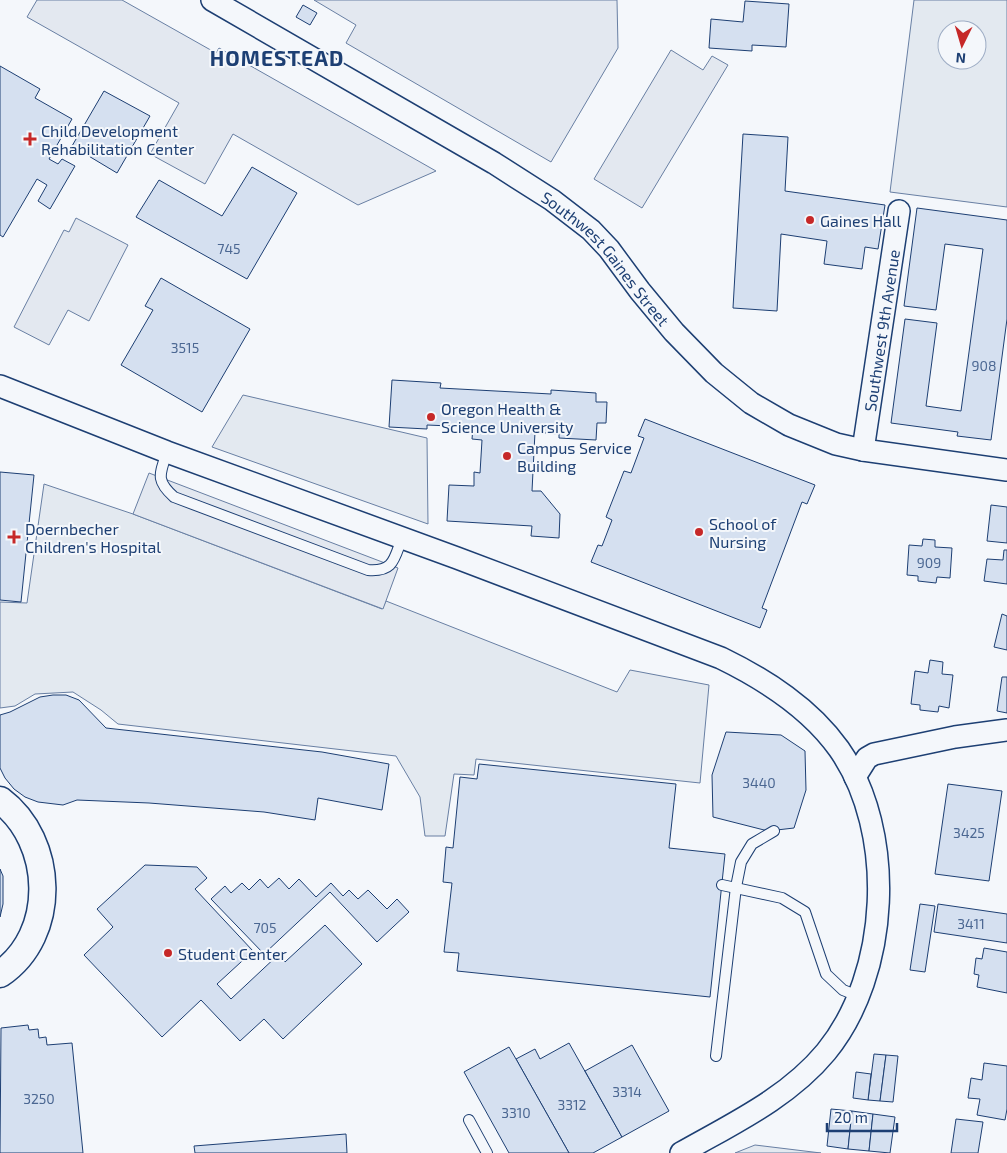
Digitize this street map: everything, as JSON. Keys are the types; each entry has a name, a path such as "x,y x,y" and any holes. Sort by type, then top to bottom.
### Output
{"street":[{"name":"Southwest Gaines Street","path":"212,0 494,162 552,200 591,230 609,249 674,332 714,373 751,403 789,425 828,441 863,450 1007,470"},
{"name":"Southwest 9th Avenue","path":"863,450 899,211"},
{"path":"0,386 167,452 721,658 749,671 779,690 820,726 840,750 855,776 872,828 878,855 879,885 877,913 871,952 858,996 836,1038 813,1067 799,1080 772,1101 681,1153"},
{"path":"855,776 867,758 874,754 955,736 1007,730"},
{"path":"0,800 17,816 31,836 40,862 43,881 42,900 36,930 17,960 0,974"}],"lane":[{"path":"167,452 160,475 160,483 174,497 368,570 380,571 393,563 402,538"},
{"path":"716,1056 740,862 752,844 774,831"},
{"path":"722,886 782,898 805,912 826,974 843,990 858,996"},
{"path":"469,1120 487,1153"}],"shaded area":[{"path":"37,0 122,0 216,53 219,48 436,171 358,205 233,134 205,184 150,154 179,103 27,17"},
{"path":"314,0 617,0 618,48 551,162 346,43 356,25"},
{"path":"914,0 1007,0 1007,207 890,192"},
{"path":"671,50 703,70 712,56 728,65 642,208 594,179"},
{"path":"76,218 128,245 89,321 68,310 49,345 14,327 64,230 69,232"},
{"path":"243,395 427,438 428,524 212,447"},
{"path":"149,473 398,568 383,609 133,514"},
{"path":"44,484 133,514 382,609 386,601 617,692 630,670 709,685 700,783 476,759 474,775 454,774 445,836 425,836 420,797 396,756 118,724 101,710 73,692 35,694 15,706 0,708 0,602 27,603"},
{"path":"755,1145 821,1153 735,1153"}],"building":[{"path":"745,1 789,4 786,47 752,45 752,51 709,48 711,19 743,22"},
{"path":"303,5 317,13 310,25 296,17"},
{"name":"Child Development Rehabilitation Center","path":"0,66 40,89 35,98 72,119 49,159 58,164 62,159 75,166 50,209 38,201 47,185 37,179 3,237 0,235"},
{"path":"104,91 150,116 117,173 72,146"},
{"name":"Gaines Hall","path":"743,134 788,137 785,191 885,205 878,249 865,247 862,269 824,264 827,241 781,234 777,311 733,308"},
{"path":"252,167 297,193 247,279 136,217 159,180 222,216"},
{"path":"917,208 1007,220 1007,319 991,440 957,436 958,432 891,423 905,319 937,323 926,406 961,411 983,249 945,244 936,310 904,306"},
{"path":"161,278 250,329 202,412 121,365 153,310 145,306"},
{"name":"Campus Service Building","path":"392,380 441,383 440,388 551,394 551,390 596,393 596,402 607,402 606,423 597,423 596,440 559,438 559,434 535,432 532,491 541,491 560,514 559,538 531,536 532,526 447,521 449,485 474,486 474,472 480,473 482,440 472,439 473,427 427,425 427,429 389,427"},
{"name":"School of Nursing","path":"645,419 815,485 807,504 802,502 762,608 767,610 760,628 591,562 598,545 602,546 612,520 606,517 624,471 631,473 644,438 638,436"},
{"name":"Doernbecher Children's Hospital","path":"0,472 34,475 21,602 0,600"},
{"path":"991,505 1007,507 1007,543 987,541"},
{"path":"923,539 935,540 935,547 952,548 950,578 937,577 936,583 918,581 918,576 907,575 909,545 922,546"},
{"path":"1004,550 1007,550 1007,584 984,581 987,559 1003,560"},
{"path":"1002,614 1007,616 1007,650 994,647"},
{"path":"930,660 943,662 942,674 953,675 949,708 939,706 938,712 920,710 920,705 911,704 915,671 928,673"},
{"path":"1002,677 1007,677 1007,713 997,711"},
{"path":"66,695 79,700 106,728 322,752 389,764 382,810 318,798 315,820 264,812 149,803 77,800 63,805 38,802 25,797 14,789 0,768 0,715 40,697"},
{"path":"726,732 781,735 805,751 806,790 794,828 768,831 713,817 712,775"},
{"path":"479,764 676,784 669,848 725,854 710,997 457,971 459,953 444,952 452,883 443,882 446,847 453,848 460,777 477,779"},
{"path":"948,784 1002,791 989,881 935,874"},
{"name":"Student Center","path":"145,865 197,867 207,878 195,889 253,951 217,984 231,999 278,955 285,962 325,925 362,964 283,1039 264,1019 240,1041 201,1000 162,1037 84,955 113,927 97,909"},
{"path":"0,869 3,876 3,904 0,917"},
{"path":"279,878 289,889 299,879 316,897 331,883 343,896 349,890 358,899 368,890 387,909 397,899 409,912 377,942 330,892 264,954 211,899 225,886 231,893 242,883 249,890 260,879 268,888"},
{"path":"920,904 935,906 925,972 910,970"},
{"path":"938,904 1007,914 1007,943 934,932"},
{"path":"984,948 1007,952 1007,993 977,987 979,975 974,974 976,958 982,959"},
{"path":"28,1025 29,1030 38,1029 39,1038 46,1037 47,1045 72,1043 83,1153 0,1153 1,1028"},
{"path":"569,1043 622,1137 593,1153 569,1153 516,1059 535,1049 540,1059"},
{"path":"632,1045 669,1111 622,1137 585,1071"},
{"path":"509,1047 569,1153 509,1153 464,1072"},
{"path":"874,1054 886,1055 880,1101 868,1100"},
{"path":"886,1055 898,1056 893,1102 880,1101"},
{"path":"984,1063 1007,1066 1007,1109 1005,1120 977,1115 980,1099 968,1098 971,1078 982,1080"},
{"path":"856,1072 871,1074 868,1100 853,1098"},
{"path":"831,1109 852,1111 848,1149 827,1146"},
{"path":"852,1111 873,1114 869,1151 848,1149"},
{"path":"873,1114 895,1117 890,1153 869,1151"},
{"path":"956,1119 983,1122 978,1153 951,1153"},
{"path":"346,1134 347,1153 195,1153 194,1146"}],"place":[{"name":"Child Development Rehabilitation Center","path":"30,139"},
{"name":"Gaines Hall","path":"810,220"},
{"name":"Oregon Health & Science University","path":"431,417"},
{"name":"Campus Service Building","path":"507,456"},
{"name":"School of Nursing","path":"699,532"},
{"name":"Doernbecher Children's Hospital","path":"14,537"},
{"name":"Student Center","path":"168,953"}],"district":[{"name":"HOMESTEAD","path":"277,57"}]}
